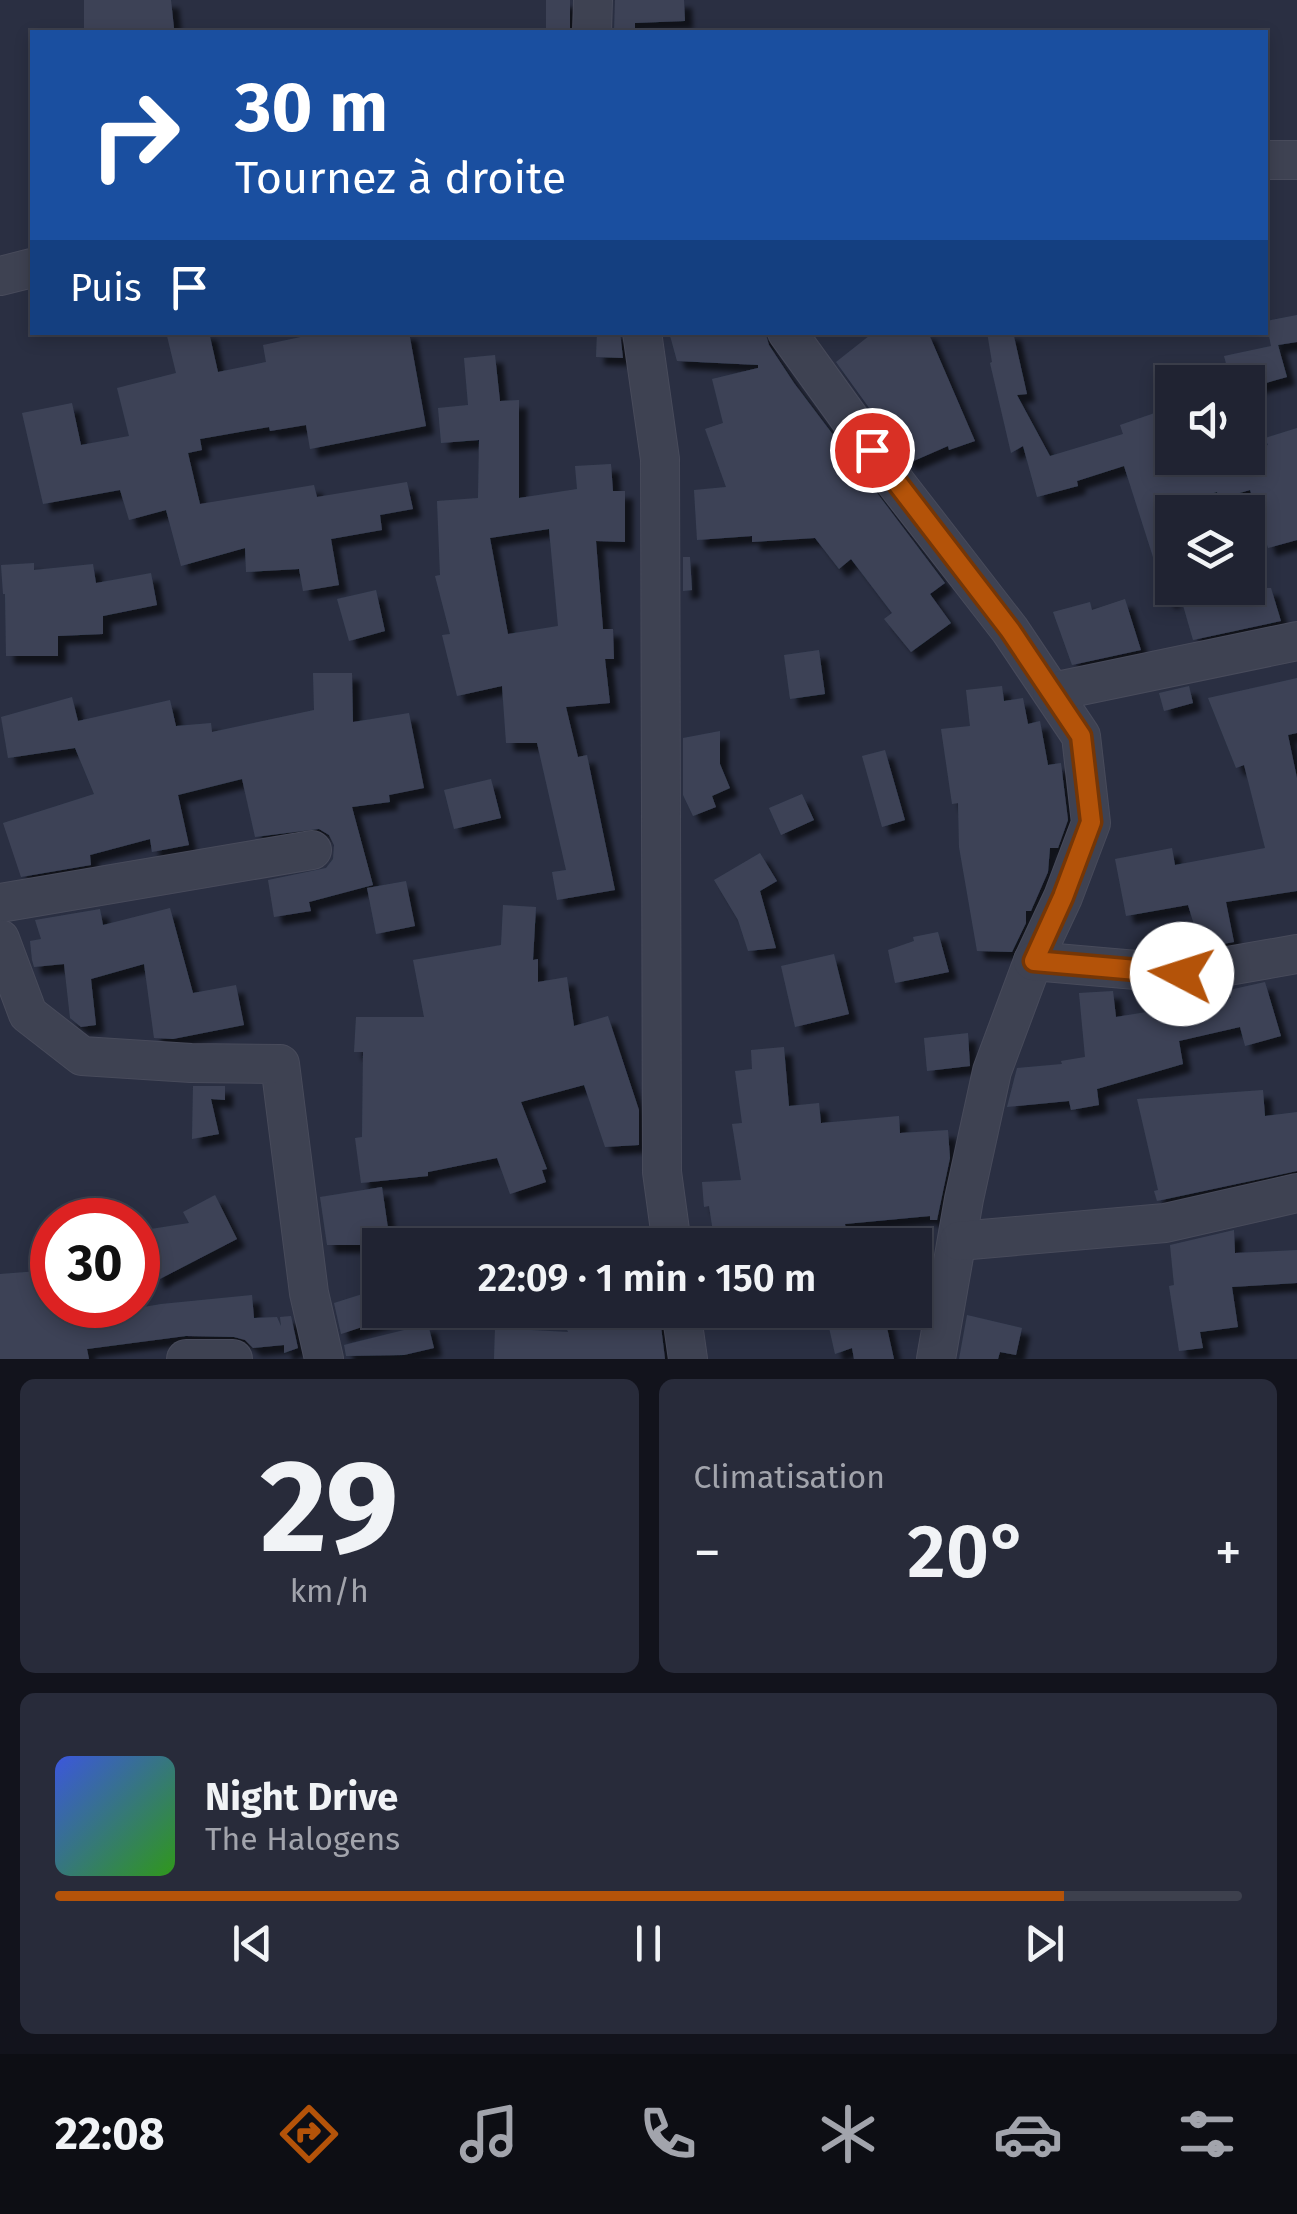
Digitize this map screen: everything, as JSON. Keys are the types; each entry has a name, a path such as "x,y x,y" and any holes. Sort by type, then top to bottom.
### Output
{"street":[{"path":"592,30 594,0"},
{"path":"1268,160 1297,160"},
{"path":"0,276 30,268"},
{"path":"642,335 660,459 662,1172 670,1228"},
{"path":"790,335 893,479 1010,630 1081,736 1091,822 992,1071 964,1199 936,1359"},
{"path":"1052,692 1297,642"},
{"path":"0,903 312,850"},
{"path":"0,940 28,1014 82,1056 280,1064 309,1294 324,1359"},
{"path":"1034,961 1182,974 1297,954"},
{"path":"959,1241 1165,1223 1297,1194"},
{"path":"684,1328 688,1359"},
{"path":"186,1359 233,1359"}],"building":[{"path":"84,0 171,0 174,28 84,30"},
{"path":"546,0 570,0 570,30 546,30"},
{"path":"615,0 684,0 685,21 635,23 635,30 614,30"},
{"path":"1297,315 1297,342 1278,345 1287,377 1265,383 1265,365 1226,365 1224,356 1271,346 1268,321"},
{"path":"167,335 210,335 218,372 266,362 263,345 310,335 410,335 426,426 310,449 306,425 270,431 269,427 200,439 202,450 188,453 200,504 314,485 317,497 407,482 413,509 380,515 382,530 331,539 339,585 303,591 299,569 246,572 245,548 181,566 166,510 129,520 120,490 43,504 22,413 72,403 81,445 129,436 117,388 176,373"},
{"path":"597,335 620,335 623,358 596,357"},
{"path":"670,335 766,335 794,383 945,583 930,594 951,623 911,652 884,619 892,613 851,559 839,569 815,538 752,542 752,536 697,540 694,490 726,487 705,429 723,423 712,379 758,365 677,361"},
{"path":"870,335 929,335 975,441 949,450 948,446 909,463 836,362"},
{"path":"988,335 1014,335 1027,394 1017,395 1050,456 1123,434 1120,425 1155,413 1155,475 1265,475 1265,438 1297,428 1297,540 1268,548 1265,495 1252,495 1250,490 1233,495 1155,495 1155,563 1124,466 1077,481 1078,486 1037,497 1023,446 1011,453 990,363"},
{"path":"495,355 500,401 519,400 519,498 577,489 575,466 611,464 613,491 625,491 625,542 596,541 603,629 613,629 614,659 605,659 610,703 566,707 578,757 587,755 615,890 557,900 552,872 566,870 537,743 506,743 502,686 457,696 442,635 450,634 435,576 440,575 437,501 478,498 479,440 441,443 438,408 468,405 464,358","holes":["549,529 558,626 508,634 490,538"]},
{"path":"683,557 690,557 692,590 683,591"},
{"path":"34,563 34,570 93,564 96,583 151,573 157,605 103,616 103,634 58,636 58,656 6,656 1,565"},
{"path":"1265,588 1271,588 1281,621 1193,640 1183,605 1265,605"},
{"path":"376,590 385,631 349,641 337,599"},
{"path":"1125,599 1141,650 1072,665 1053,612 1090,602 1092,610"},
{"path":"819,650 825,694 790,699 784,655"},
{"path":"313,673 352,673 353,722 409,713 424,788 389,795 390,802 352,807 373,885 309,902 311,911 274,917 268,880 326,868 333,859 334,845 329,835 319,829 255,837 242,779 178,795 189,845 152,852 150,839 90,855 91,865 21,877 3,823 94,794 75,748 8,758 1,717 72,697 78,721 170,700 176,726 211,723 212,732 314,710"},
{"path":"1297,678 1297,733 1288,735 1297,778 1297,891 1226,902 1234,942 1201,948 1188,905 1126,916 1115,859 1172,848 1175,865 1265,848 1244,765 1236,768 1208,698"},
{"path":"1002,686 1004,701 1023,698 1028,724 1040,721 1048,765 1061,763 1068,820 1058,848 1050,848 1048,872 1031,911 1026,911 1026,923 1012,952 977,951 959,847 958,803 952,804 941,729 970,726 966,690"},
{"path":"1189,686 1193,703 1164,711 1159,693"},
{"path":"720,731 720,764 730,788 712,796 716,807 693,816 683,795 683,738"},
{"path":"885,750 905,820 882,827 862,756"},
{"path":"491,779 501,818 454,829 444,790"},
{"path":"802,794 814,820 781,835 769,808"},
{"path":"760,853 777,881 760,891 776,948 748,951 738,920 714,880"},
{"path":"406,881 415,926 376,934 367,888"},
{"path":"503,905 536,907 533,960 538,959 538,982 567,977 574,1026 608,1016 639,1110 639,1145 605,1147 584,1085 521,1102 547,1169 542,1170 546,1182 510,1194 497,1158 428,1172 428,1176 361,1183 355,1138 362,1137 363,1052 354,1052 356,1017 424,1017 413,960 501,945"},
{"path":"170,908 193,993 236,985 244,1025 173,1039 154,1038 144,964 91,979 96,1025 81,1027 70,1018 64,964 34,967 30,941 41,939 35,920 100,909 103,925"},
{"path":"938,932 949,972 895,983 888,950 914,941 913,937"},
{"path":"834,954 849,1014 795,1027 781,966"},
{"path":"1265,982 1281,1036 1245,1046 1240,1027 1179,1041 1183,1064 1097,1089 1099,1105 1071,1110 1069,1101 1007,1107 1017,1068 1062,1064 1061,1061 1085,1057 1079,993 1113,991 1116,1017 1231,998 1229,990"},
{"path":"968,1033 970,1066 927,1071 924,1038"},
{"path":"784,1047 789,1106 819,1103 821,1123 899,1116 900,1133 948,1130 950,1158 937,1220 930,1220 930,1216 845,1224 846,1228 712,1228 709,1206 704,1207 702,1182 741,1180 732,1124 742,1123 735,1071 752,1069 751,1050"},
{"path":"193,1086 225,1086 225,1100 211,1099 219,1134 192,1139"},
{"path":"1263,1090 1265,1116 1297,1112 1297,1171 1157,1201 1154,1191 1158,1190 1137,1099"},
{"path":"382,1187 388,1228 362,1228 360,1245 327,1245 320,1197"},
{"path":"215,1195 237,1239 160,1279 160,1228 189,1223 183,1212"},
{"path":"1234,1230 1235,1253 1297,1250 1297,1283 1232,1287 1238,1327 1200,1332 1203,1348 1179,1351 1169,1286 1174,1285 1170,1245"},
{"path":"30,1272 30,1328 160,1328 160,1304 252,1295 254,1318 277,1317 281,1326 280,1317 291,1316 298,1348 284,1353 284,1345 253,1348 234,1337 186,1336 87,1349 89,1359 0,1359 0,1274"},
{"path":"362,1294 362,1327 341,1334 334,1303"},
{"path":"967,1315 1022,1328 1016,1355 1000,1352 998,1359 959,1359"},
{"path":"412,1328 429,1328 434,1348 404,1355 346,1356 344,1345"},
{"path":"495,1328 568,1332 566,1328 661,1328 665,1359 494,1359"},
{"path":"829,1328 887,1328 894,1359 854,1359 852,1348 835,1354"}],"route":[{"path":"872,450 1010,630 1081,736 1091,822 1034,961 1182,974"}]}
